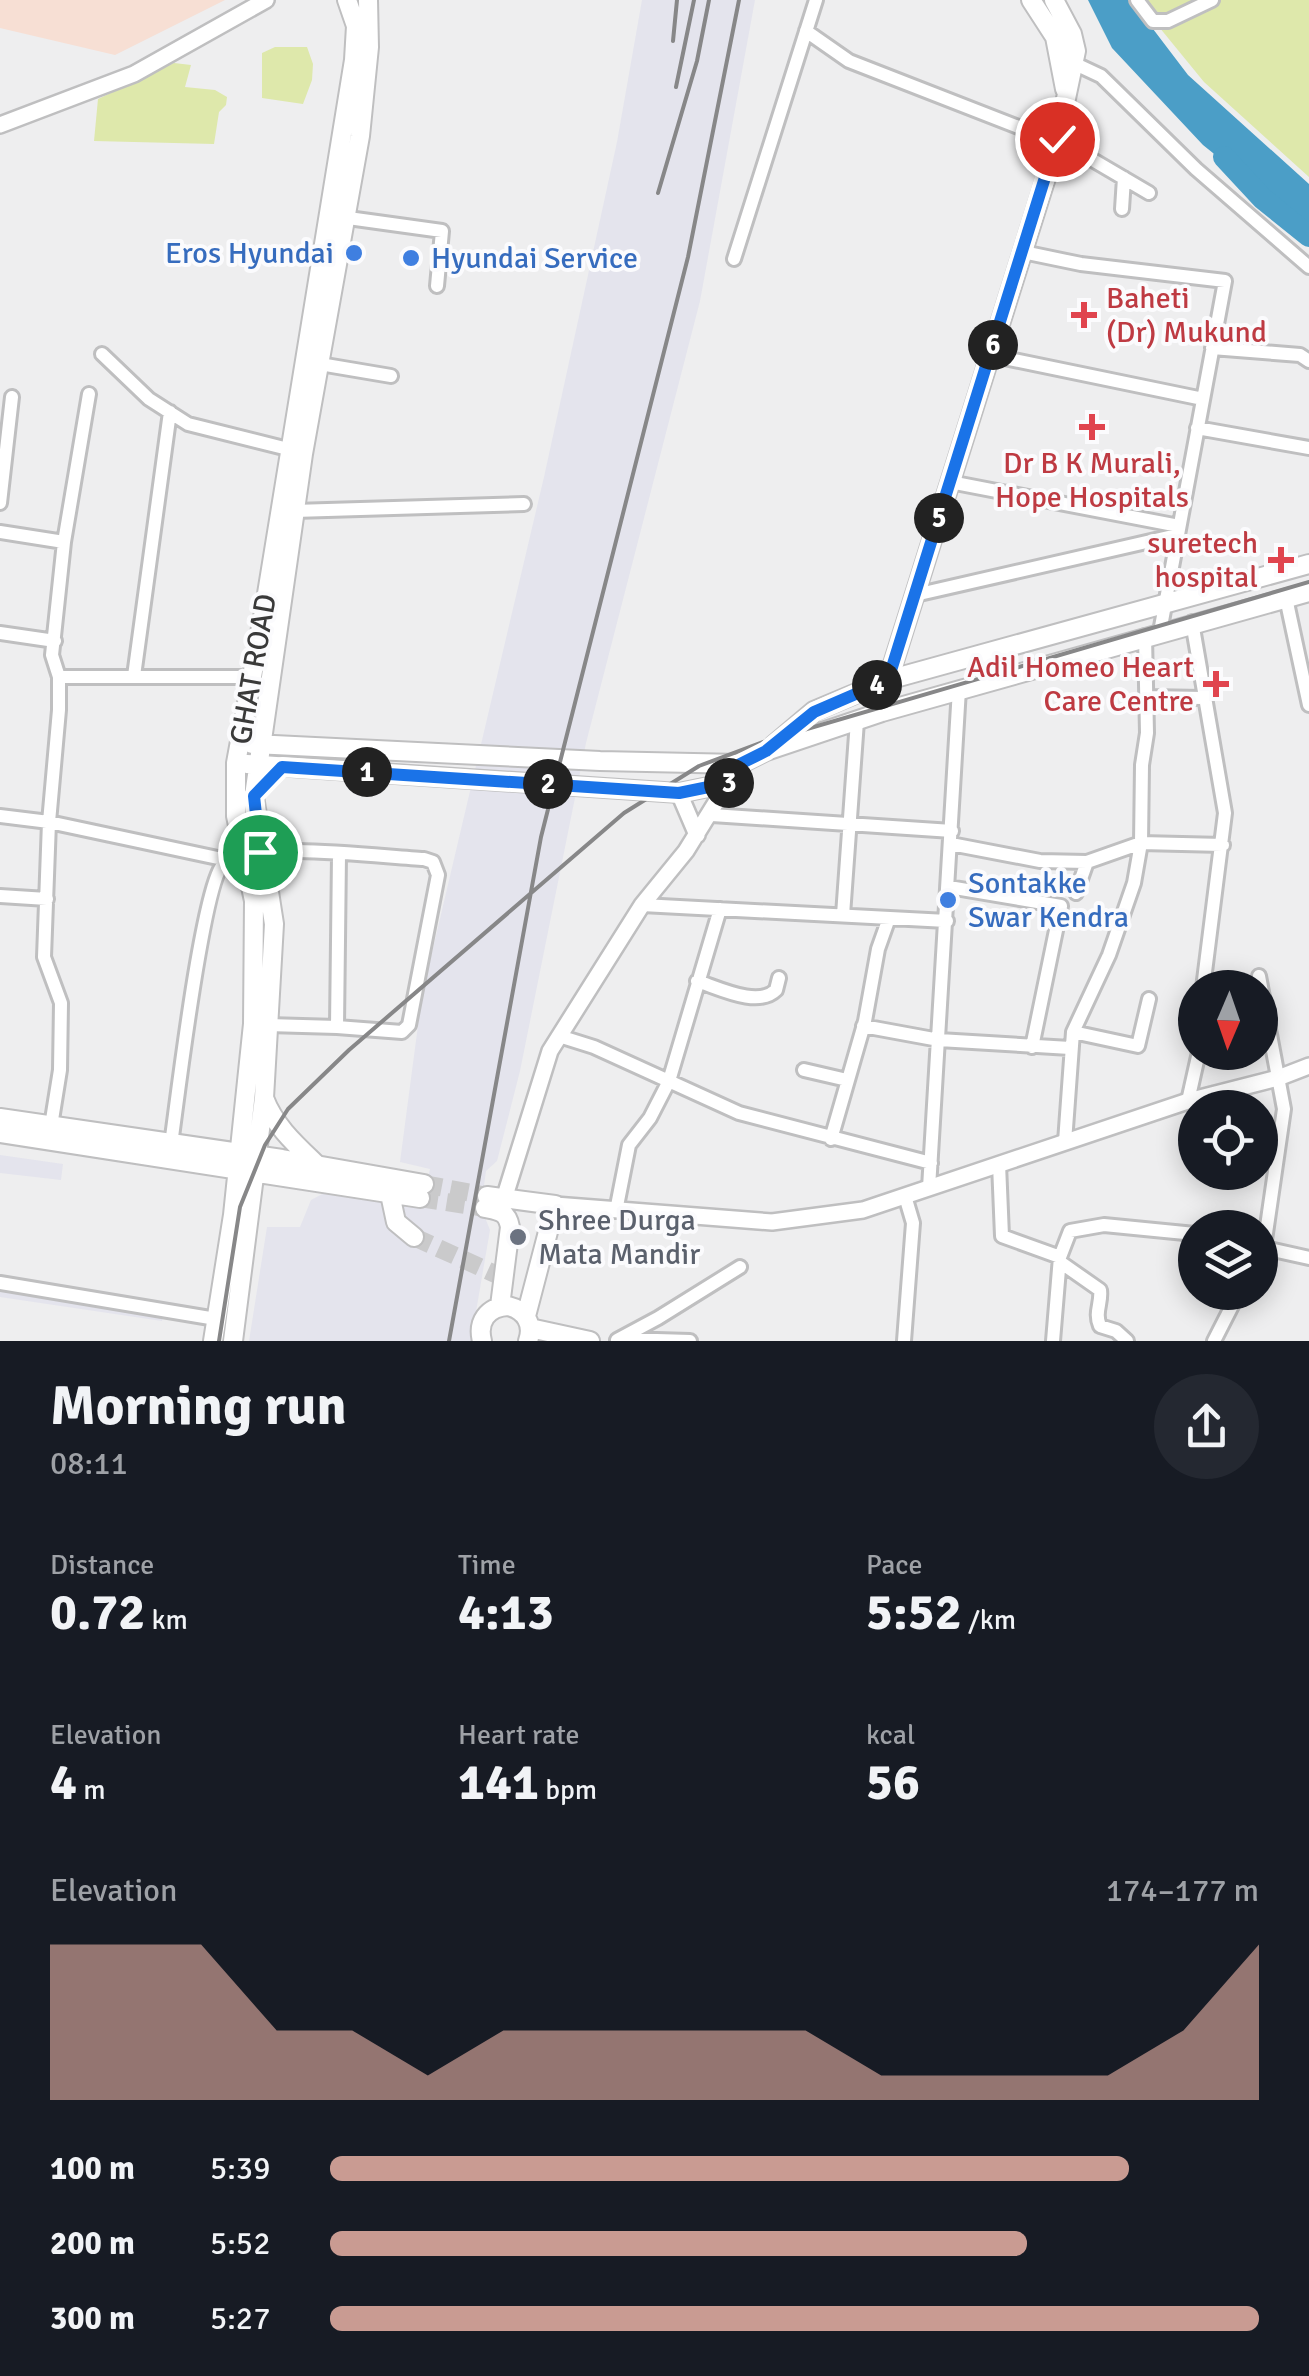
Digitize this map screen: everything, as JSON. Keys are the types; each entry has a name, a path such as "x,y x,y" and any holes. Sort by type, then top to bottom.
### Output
{"main road":[{"name":"GHAT ROAD","path":"232,1341 248,1164 256,946 254,901 236,816 236,764 313,363 336,217 356,26 346,0"},
{"name":"GHAT ROAD","path":"336,217 360,136 369,47 368,0"},
{"path":"1031,0 1068,61"},
{"path":"882,712 888,680 1057,143 1072,34 1054,0"},
{"name":"GHAT ROAD","path":"213,1341 264,1098 274,924 244,856 294,511 296,452"},
{"path":"766,751 814,712 888,680 1309,564"},
{"path":"241,742 291,748 740,764 766,751 958,689 1309,592"},
{"path":"264,724 291,748"},
{"path":"236,764 679,793 728,783 740,764"},
{"path":"254,796 282,767"},
{"path":"264,1098 286,1135 317,1165"},
{"path":"0,1118 51,1126 94,1140 189,1161 248,1164 317,1165 422,1191 390,1194 248,1164 171,1144 94,1140 0,1133"},
{"path":"390,1194 396,1222 414,1236"},
{"path":"495,1203 554,1205 528,1328"},
{"path":"495,1203 508,1217 510,1226 500,1306"},
{"path":"504,1278 536,1286"},
{"path":"482,1341 482,1322 492,1309 500,1306 514,1308 528,1328 590,1341"}],"street":[{"path":"0,125 134,74 266,0"},
{"path":"734,259 816,0"},
{"path":"1137,0 1153,21 1168,22 1212,0"},
{"path":"806,31 849,61 1039,135 1149,192"},
{"path":"1068,61 1101,76 1196,169 1309,267"},
{"path":"1122,209 1124,178"},
{"path":"336,217 442,231 437,286"},
{"path":"1023,252 1081,264 1225,280 1164,604 1152,634 1141,842 1134,883 1108,955 1073,1032 1065,1142"},
{"path":"1212,348 1300,355 1309,361"},
{"path":"102,354 149,400 188,424 296,452"},
{"path":"990,355 1203,399"},
{"path":"313,363 391,376"},
{"path":"51,1126 60,1070 61,1003 44,957 48,822 59,677 52,655 64,542 89,394"},
{"path":"0,504 12,397"},
{"path":"134,676 170,412"},
{"path":"1197,428 1309,448"},
{"path":"950,482 1178,530"},
{"path":"294,511 524,504"},
{"path":"915,594 1178,530"},
{"path":"0,532 64,542"},
{"path":"1286,598 1309,706"},
{"path":"1192,622 1226,813 1206,970"},
{"path":"0,633 54,641"},
{"path":"59,677 251,677"},
{"path":"929,1188 958,689"},
{"path":"1146,697 1203,698"},
{"path":"842,915 857,721"},
{"path":"495,1203 558,1036 642,905 712,815 728,783"},
{"path":"679,793 698,835"},
{"path":"712,815 850,824 952,837 1040,861 1087,862 1141,842 1222,846"},
{"path":"0,816 244,856 338,855 434,862 438,875 409,1025 402,1032 268,1025"},
{"path":"337,1027 338,855"},
{"path":"171,1144 206,909 220,867 244,856"},
{"path":"1076,893 1087,862"},
{"path":"949,887 1061,906 1032,1046"},
{"path":"0,896 47,900"},
{"path":"642,905 946,921"},
{"path":"616,1212 629,1145 650,1118 669,1081 720,909"},
{"path":"831,1139 889,918"},
{"path":"697,981 765,998 776,990 779,978"},
{"path":"1073,1032 1138,1046 1149,999"},
{"path":"863,1026 939,1040 1070,1048"},
{"path":"558,1036 594,1047 739,1113 931,1163"},
{"path":"1231,1090 1309,1066"},
{"path":"804,1070 848,1080"},
{"path":"1268,1210 1284,1109 1277,1070"},
{"path":"554,1205 772,1222 864,1210 1178,1104"},
{"path":"999,1164 1002,1236 1060,1260 1100,1290 1096,1316 1100,1326 1127,1341"},
{"path":"904,1341 914,1224 905,1196"},
{"path":"1053,1341 1060,1260 1070,1231 1104,1225 1178,1232"},
{"path":"1278,1251 1309,1258"},
{"path":"615,1340 740,1267"},
{"path":"0,1283 216,1319"},
{"path":"1214,1341 1229,1310"},
{"path":"615,1340 690,1341"}],"shaded area":[{"path":"0,0 225,0 115,55 0,28"},
{"path":"642,0 755,0 700,301 586,743 520,1071 497,1161 486,1171 481,1207 490,1230 471,1341 249,1341 267,1227 300,1227 311,1200 328,1191 422,1198 430,1169 400,1162 422,995 544,477 617,142"},
{"path":"0,1155 63,1164 61,1180 0,1173"},
{"path":"0,1287 163,1314 162,1321 0,1297"}],"green space":[{"path":"1137,0 1309,0 1309,177 1204,82"},
{"path":"275,47 307,47 313,64 312,80 303,104 262,98 262,53"},
{"path":"174,63 191,65 185,87 215,90 227,97 219,112 214,144 94,141 98,99"}],"water":[{"path":"1088,0 1131,0 1188,75 1309,184 1309,230 1203,145 1112,48"}],"waterway":[{"path":"1224,157 1263,199 1309,236"}],"tunnel":[{"path":"424,1184 487,1196"},
{"path":"420,1198 485,1208"},
{"path":"414,1237 504,1278"}],"railway":[{"path":"673,41 677,0"},
{"path":"676,87 694,0"},
{"path":"658,193 697,61 709,0"},
{"path":"449,1341 541,837 688,257 739,0"},
{"path":"219,1341 240,1207 265,1145 288,1109 349,1050 624,813 699,766 766,741 1309,582"}],"place":[{"name":"Eros Hyundai","path":"354,253"},
{"name":"Hyundai Service","path":"411,258"},
{"name":"Baheti (Dr) Mukund","path":"1084,315"},
{"name":"Dr B K Murali, Hope Hospitals","path":"1092,427"},
{"name":"suretech hospital","path":"1281,560"},
{"name":"Adil Homeo Heart Care Centre","path":"1216,684"},
{"name":"Sontakke Swar Kendra","path":"948,900"},
{"name":"Shree Durga Mata Mandir","path":"518,1237"}],"route":[{"path":"260,852 254,796 282,767 679,793 728,783 740,764 766,751 814,712 888,680 1057,139"}]}
